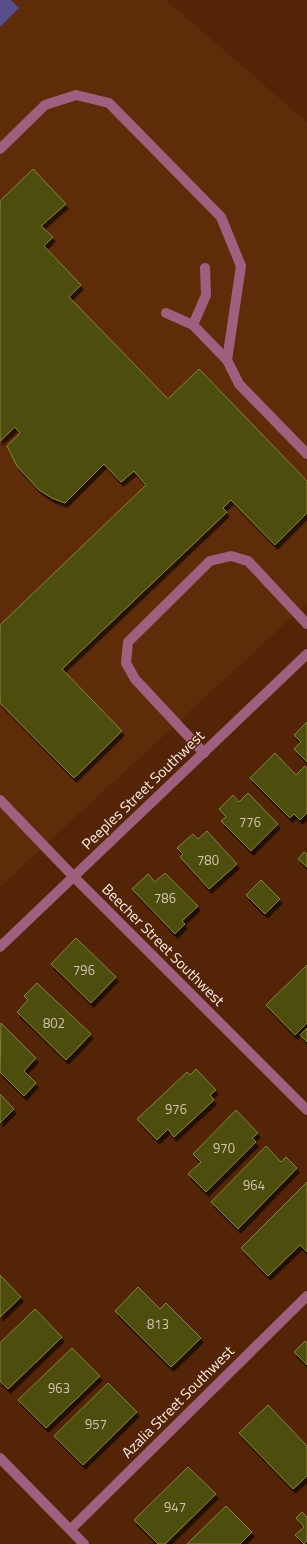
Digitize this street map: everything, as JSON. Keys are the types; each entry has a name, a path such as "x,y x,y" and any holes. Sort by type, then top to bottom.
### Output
{"street":[{"path":"0,149 45,105 76,95 109,103 221,218 241,266 227,360"},
{"path":"193,325 206,295 205,268"},
{"path":"166,313 193,325 227,360 239,384 307,454"},
{"path":"204,753 135,679 126,663 128,642 210,561 231,556 248,561 307,624"},
{"name":"Peeples Street Southwest","path":"0,947 307,654"},
{"name":"Beecher Street Southwest","path":"0,800 74,877 307,1110"},
{"name":"Azalia Street Southwest","path":"70,1530 307,1296"},
{"path":"0,1458 84,1544"}],"shaded area":[{"path":"0,0 166,0 307,122 307,603 0,887"},
{"path":"0,0 11,0 19,8 0,27"}],"building":[{"path":"33,169 66,204 41,226 53,237 44,246 81,285 69,297 168,399 199,369 307,481 307,513 275,545 231,500 223,508 227,512 62,669 122,731 74,778 0,703 0,625 146,485 134,471 121,482 104,464 65,503 52,498 39,490 17,466 7,446 20,433 15,427 0,441 0,201"},
{"path":"307,722 307,762 294,749 301,742 294,735"},
{"path":"275,753 296,775 305,766 307,768 307,813 300,820 294,814 290,818 250,778"},
{"path":"248,793 278,824 251,851 221,821 226,817 219,809 233,795 239,802"},
{"path":"207,831 237,864 209,889 180,857 183,854 177,848 193,834 198,839"},
{"path":"304,852 307,854 307,867 298,859"},
{"path":"165,873 198,906 182,921 185,924 175,934 132,889 148,874 155,882"},
{"path":"261,880 280,899 265,914 246,895"},
{"path":"76,938 116,977 91,1003 51,964"},
{"path":"307,965 307,1023 295,1035 266,1005"},
{"path":"37,983 91,1034 66,1060 17,1012 28,1000 24,996"},
{"path":"1,1023 36,1058 24,1071 36,1083 24,1096 0,1072"},
{"path":"307,1028 307,1042 300,1035"},
{"path":"196,1069 216,1090 210,1095 214,1100 174,1137 168,1129 157,1140 137,1119 187,1072 190,1075"},
{"path":"0,1094 14,1109 0,1123"},
{"path":"236,1110 258,1133 252,1138 256,1142 206,1192 188,1174 201,1162 193,1154"},
{"path":"266,1146 281,1162 286,1157 297,1168 238,1229 211,1202"},
{"path":"307,1182 307,1252 300,1245 268,1276 241,1248"},
{"path":"0,1275 21,1297 0,1317"},
{"path":"138,1287 160,1309 166,1303 201,1338 171,1367 115,1311"},
{"path":"35,1309 62,1337 8,1389 0,1381 0,1343"},
{"path":"305,1341 307,1343 307,1365 294,1352"},
{"path":"72,1348 100,1376 46,1428 18,1400"},
{"path":"108,1383 137,1412 83,1465 54,1436"},
{"path":"268,1405 307,1446 307,1476 293,1489 239,1433"},
{"path":"188,1467 216,1494 165,1544 158,1544 134,1520"},
{"path":"226,1506 252,1532 240,1544 187,1544"},
{"path":"302,1512 307,1517 307,1541 304,1544 295,1535 304,1527 296,1518"}]}
